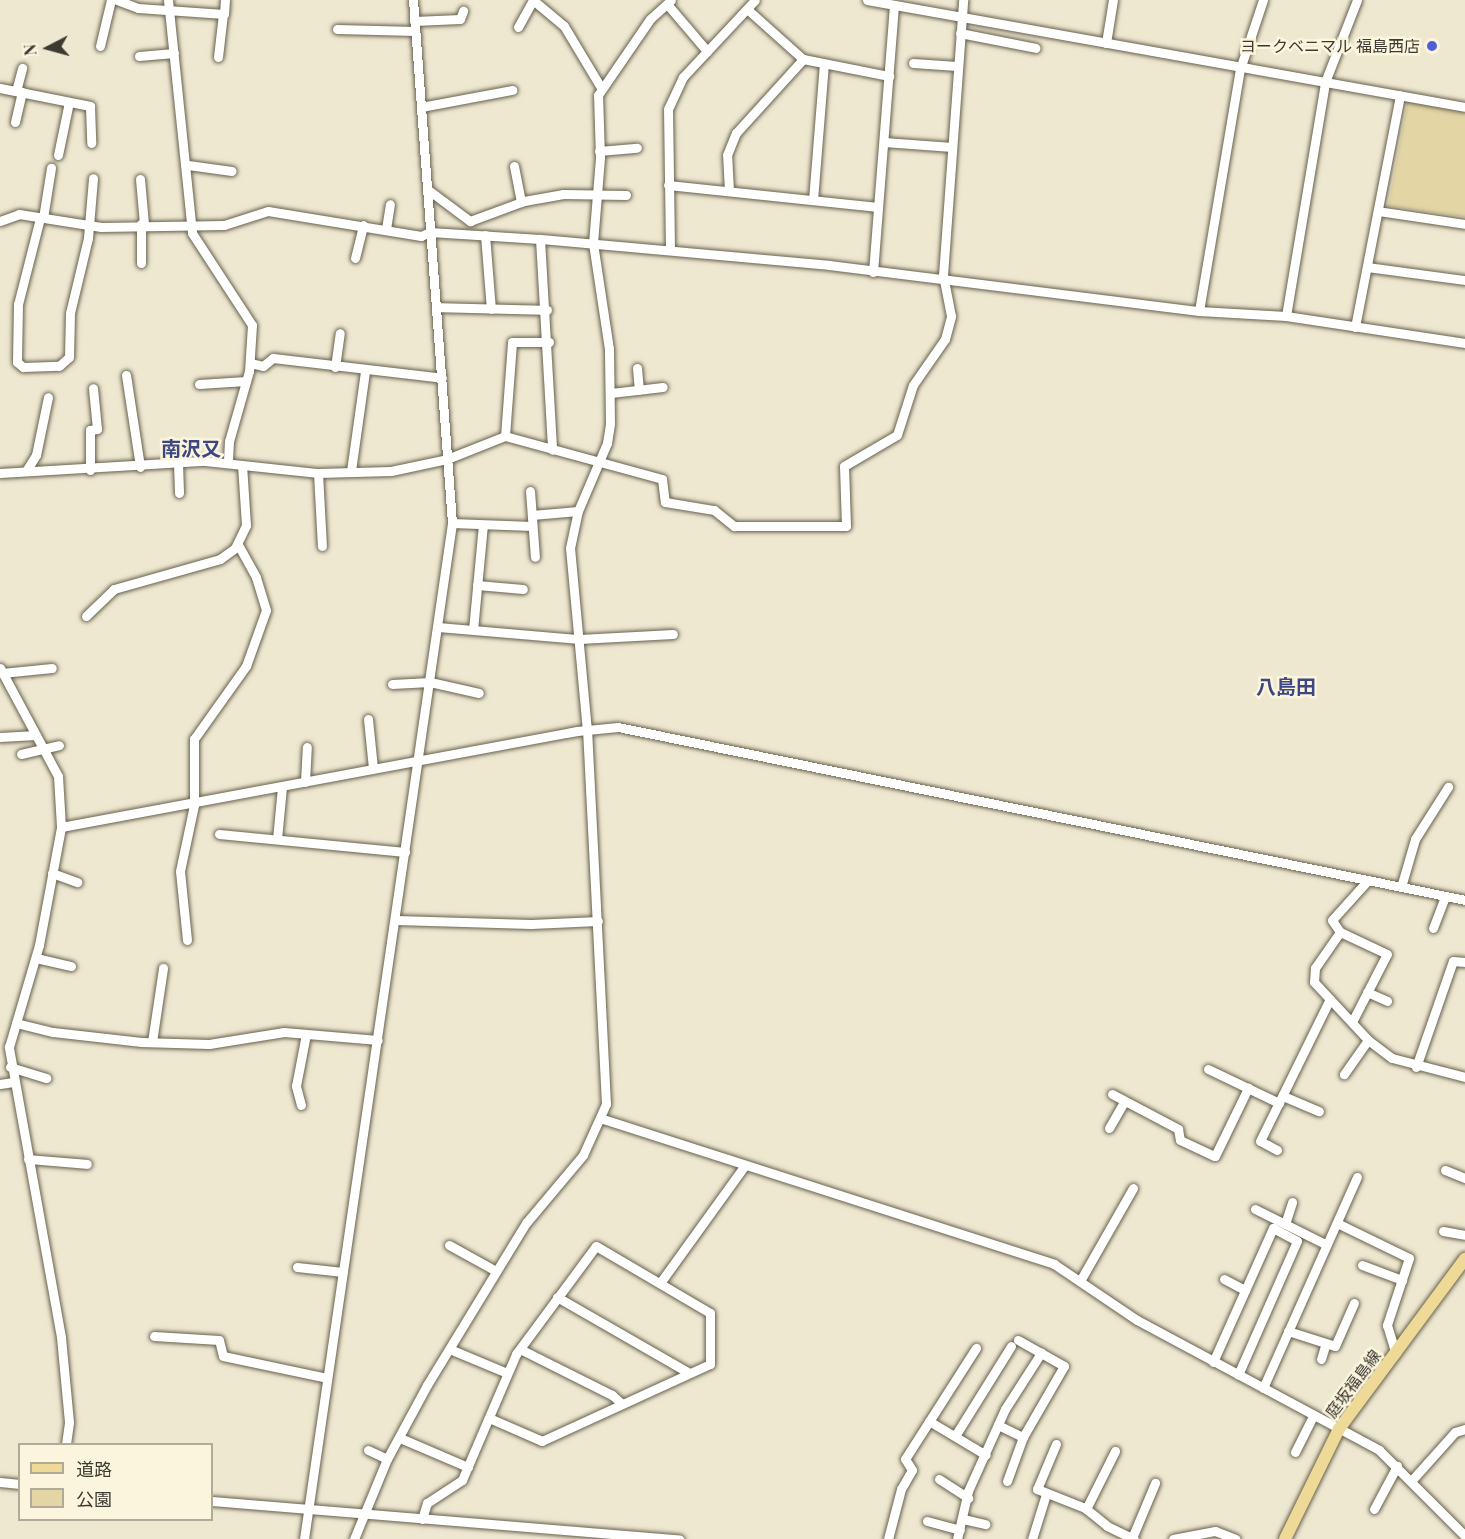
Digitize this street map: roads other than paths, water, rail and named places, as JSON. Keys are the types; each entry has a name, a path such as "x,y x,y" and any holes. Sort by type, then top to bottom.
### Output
{"main road":[{"name":"庭坂福島線","path":"1285,1539 1339,1429 1465,1259"}],"street":[{"path":"100,46 111,0"},
{"path":"117,0 138,8 167,4 223,14"},
{"path":"218,57 225,0"},
{"path":"304,1539 396,920 452,523 413,0"},
{"path":"354,1539 387,1459 496,1271 526,1223 583,1155 603,1119 605,1049 587,731 570,558 578,511 609,432 611,393 593,243 598,192 600,86 564,26 533,0 518,27"},
{"path":"670,250 668,109 683,77 755,0"},
{"path":"867,0 894,6 910,4 962,18 1465,107"},
{"path":"0,473 90,470 178,463 228,463 318,473 390,471 447,459 505,436 662,479 665,502 714,510 742,528 846,526 844,466 893,440 900,430 913,385 945,339 951,316 945,280 963,0"},
{"path":"1106,44 1113,0"},
{"path":"1199,311 1240,69 1263,0"},
{"path":"1286,316 1325,82 1357,0"},
{"path":"600,86 669,2 707,51"},
{"path":"167,4 180,94 178,129 188,165 191,223 197,245 252,325 250,363 229,441 228,463"},
{"path":"873,272 894,6"},
{"path":"747,9 803,59 890,76"},
{"path":"337,29 415,26 460,19 463,11"},
{"path":"960,33 1036,48"},
{"path":"139,56 174,53"},
{"path":"729,191 727,155 735,133 803,59"},
{"path":"913,63 957,66"},
{"path":"813,200 824,64"},
{"path":"15,122 22,68"},
{"path":"0,88 90,106 91,143"},
{"path":"421,107 512,90"},
{"path":"1355,327 1400,95"},
{"path":"58,155 69,102"},
{"path":"885,142 952,147"},
{"path":"599,151 637,148"},
{"path":"188,165 232,171"},
{"path":"514,166 521,202"},
{"path":"51,168 41,218 18,304 17,362 23,367 59,366 69,357 70,313 90,226 93,178"},
{"path":"140,179 141,263"},
{"path":"668,185 878,207"},
{"path":"427,189 470,221 521,202 598,192 626,195"},
{"path":"386,230 390,204"},
{"path":"0,221 19,214 90,226 239,223 267,211 421,236 430,232 485,235 670,250 1199,311 1286,316 1465,343"},
{"path":"1378,211 1465,224"},
{"path":"355,258 363,225"},
{"path":"485,235 491,309"},
{"path":"540,239 548,310 552,450"},
{"path":"1367,267 1465,280"},
{"path":"436,307 548,310"},
{"path":"335,367 339,333"},
{"path":"505,436 512,342 549,342"},
{"path":"250,363 262,366 273,358 365,372 442,378"},
{"path":"637,368 639,390"},
{"path":"351,471 365,372"},
{"path":"126,375 140,467"},
{"path":"199,384 246,381"},
{"path":"611,393 663,387"},
{"path":"90,470 90,430 97,429 93,388"},
{"path":"26,471 36,455 48,397"},
{"path":"178,463 179,492"},
{"path":"86,616 114,589 219,559 238,545 246,525 242,465"},
{"path":"318,473 322,546"},
{"path":"530,491 535,557"},
{"path":"532,515 578,511"},
{"path":"452,523 532,526"},
{"path":"472,630 483,525"},
{"path":"187,940 180,871 194,805 196,731 232,691 257,643 266,610 256,578 238,545"},
{"path":"477,585 523,589"},
{"path":"438,627 579,639 673,634"},
{"path":"52,668 1,670 58,776 61,827 36,958 9,1047 10,1067 61,1337 69,1422 66,1443"},
{"path":"392,684 430,682 479,693"},
{"path":"368,719 373,768"},
{"path":"61,827 194,805 373,768 587,731 618,728 651,732 1465,900"},
{"path":"0,736 36,735"},
{"path":"21,754 59,746"},
{"path":"305,782 306,747"},
{"path":"277,839 282,787"},
{"path":"1401,887 1415,839 1448,788"},
{"path":"219,834 405,852"},
{"path":"52,873 77,882"},
{"path":"1352,1022 1387,954 1340,932 1333,914 1368,880"},
{"path":"1433,928 1445,896"},
{"path":"396,920 531,924 598,921"},
{"path":"1340,932 1314,968 1314,982 1368,1040 1392,1058 1416,1067 1465,1077"},
{"path":"36,958 71,966"},
{"path":"1416,1067 1453,961 1465,962"},
{"path":"152,1042 163,968"},
{"path":"1367,992 1387,1001"},
{"path":"1277,1150 1260,1141 1330,999"},
{"path":"16,1023 52,1032 152,1042 209,1044 277,1033 378,1040"},
{"path":"301,1105 296,1086 306,1034"},
{"path":"1344,1074 1368,1040"},
{"path":"10,1067 46,1078"},
{"path":"1208,1069 1248,1088 1319,1111"},
{"path":"0,1084 13,1083"},
{"path":"1112,1094 1178,1129 1180,1140 1215,1156 1248,1088"},
{"path":"1109,1128 1124,1102"},
{"path":"603,1119 1037,1257 1080,1281 1137,1320 1379,1450 1412,1480 1465,1536"},
{"path":"28,1160 87,1164"},
{"path":"660,1283 745,1165"},
{"path":"1445,1170 1465,1178"},
{"path":"1263,1388 1357,1177"},
{"path":"1080,1281 1133,1188"},
{"path":"1285,1224 1292,1202"},
{"path":"1255,1209 1327,1245"},
{"path":"1337,1223 1409,1257 1387,1325 1396,1354"},
{"path":"1213,1362 1273,1228 1297,1241 1238,1375"},
{"path":"1443,1231 1465,1235"},
{"path":"449,1245 496,1271"},
{"path":"422,1519 427,1503 462,1480 507,1373 520,1349 596,1246 710,1313 710,1364 542,1441 489,1418"},
{"path":"1362,1266 1402,1281"},
{"path":"297,1267 343,1272"},
{"path":"1224,1279 1245,1290"},
{"path":"558,1297 689,1373"},
{"path":"1288,1331 1325,1346 1335,1346 1354,1303"},
{"path":"154,1336 219,1340 223,1356 327,1378"},
{"path":"955,1436 1014,1343 1041,1353 1064,1366 1023,1437 1007,1481"},
{"path":"1321,1359 1325,1346"},
{"path":"888,1539 901,1489 912,1470 905,1460 976,1348"},
{"path":"520,1349 612,1395 621,1403"},
{"path":"452,1350 507,1373"},
{"path":"927,1521 959,1534 968,1498 998,1425 1041,1353"},
{"path":"1295,1452 1313,1416"},
{"path":"929,1421 986,1455"},
{"path":"998,1425 1023,1437"},
{"path":"1412,1480 1455,1432 1465,1428"},
{"path":"400,1438 468,1467"},
{"path":"1056,1444 1037,1490 1086,1509 1133,1539 1155,1483"},
{"path":"368,1450 387,1459"},
{"path":"1086,1509 1115,1451"},
{"path":"1374,1509 1397,1466"},
{"path":"939,1479 968,1498"},
{"path":"0,1482 18,1484"},
{"path":"1032,1539 1046,1494"},
{"path":"213,1502 679,1539"},
{"path":"963,1519 985,1524"},
{"path":"1173,1539 1215,1531 1236,1539"}],"place":[{"name":"ヨークベニマル 福島西店","path":"1432,46"}],"district":[{"name":"南沢又","path":"191,447"},
{"name":"八島田","path":"1286,685"}]}
